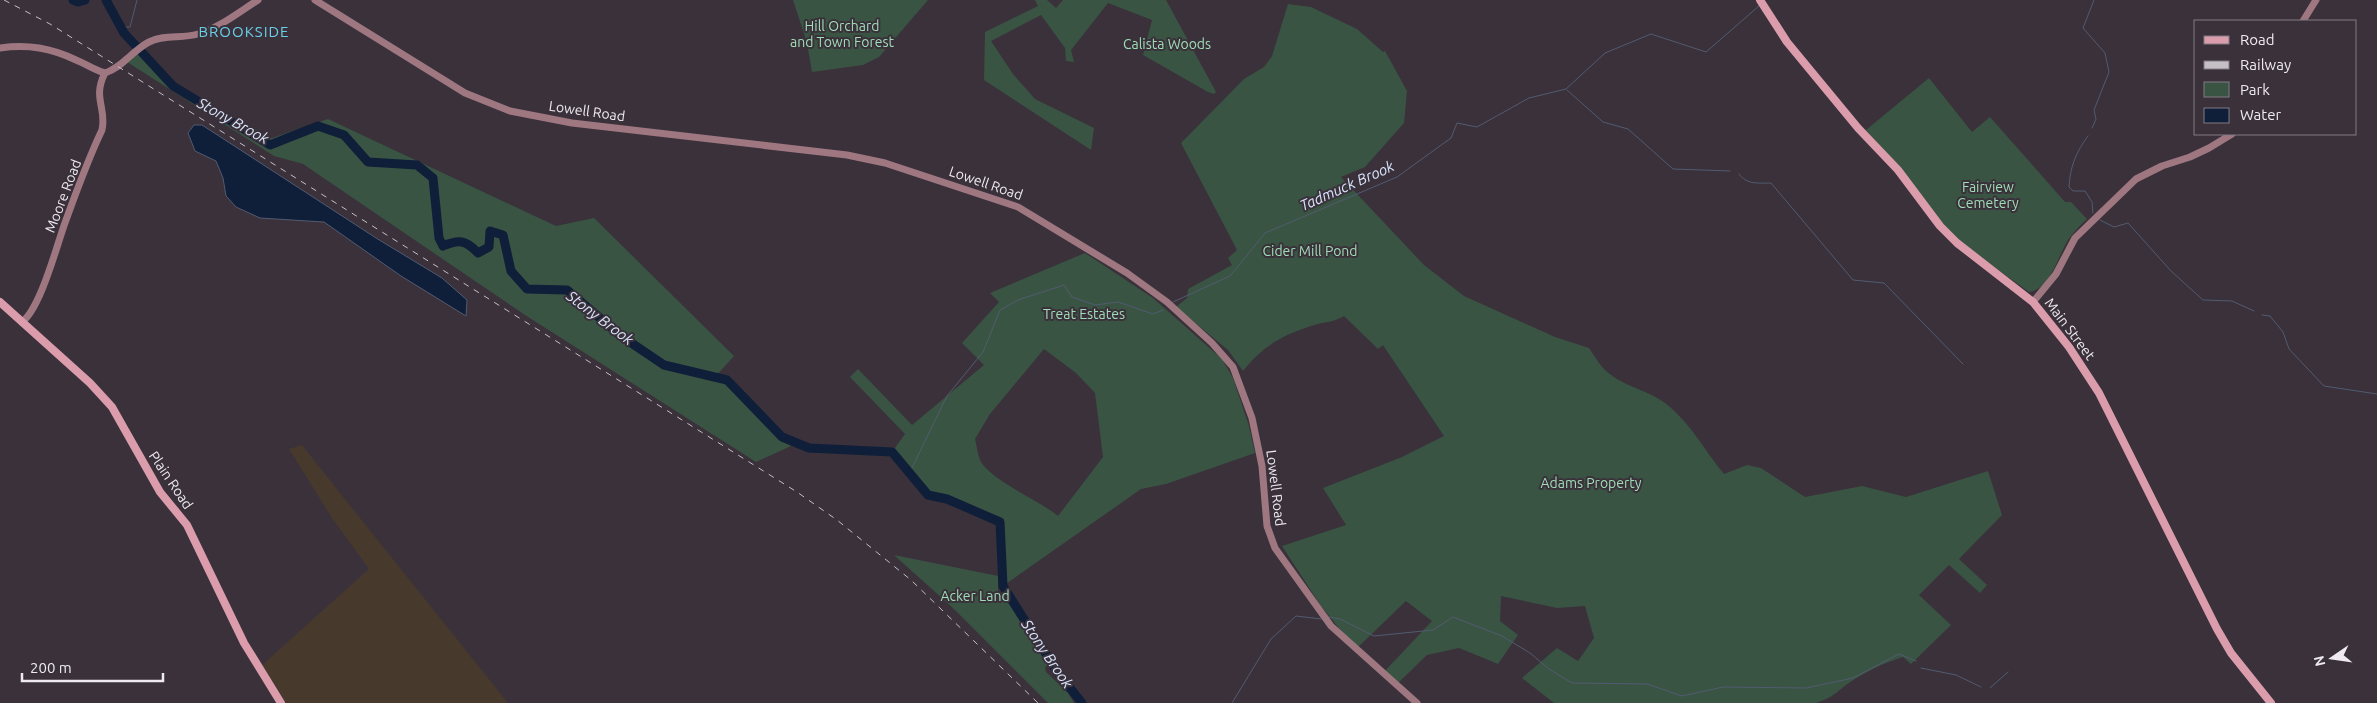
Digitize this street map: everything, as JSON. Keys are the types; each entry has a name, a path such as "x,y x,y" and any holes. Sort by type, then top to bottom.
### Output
{"main road":[{"name":"Main Street","path":"1760,0 1787,42 1858,128 1898,170 1940,226 1957,243 2033,302 2069,347 2099,393 2217,629 2237,660 2271,703"},
{"name":"Plain Road","path":"0,302 90,383 112,407 160,492 187,525 244,643 281,703"}],"street":[{"path":"0,48 23,46 43,48 105,73 112,70 139,48 162,37 204,32 258,0"},
{"name":"Lowell Road","path":"315,0 447,83 499,108 572,122 847,155 885,163 1018,206 1097,253 1162,298 1229,361 1238,377 1252,418 1262,466 1267,526 1275,548 1331,626 1417,703"},
{"path":"2304,20 2316,0"},
{"name":"Moore Road","path":"22,322 34,307 71,206 102,130 103,124 98,89 105,73"},
{"path":"2033,302 2056,274 2075,238 2136,179 2162,166 2202,151 2230,135"}],"shaded area":[{"path":"302,445 508,703 286,703 262,665 369,569 332,518 289,449"}],"green space":[{"name":"Hill Orchard and Town Forest","path":"793,0 928,0 879,57 863,65 812,72 807,43"},
{"name":"Calista Woods","path":"1035,0 1047,0 1056,8 1063,0 1166,0 1216,92 1214,94 1208,92 1143,55 1152,20 1108,3 1071,50 1074,62 1066,61 1065,48 1041,15 991,41 1013,74 1035,99 1094,128 1091,150 984,80 985,32 1038,6"},
{"path":"1288,4 1311,7 1357,29 1383,52 1385,51 1407,91 1404,123 1365,167 1341,177 1424,265 1464,296 1555,337 1589,348 1601,366 1611,375 1659,399 1674,411 1690,428 1724,474 1747,465 1761,468 1805,497 1862,486 1906,497 1988,471 2002,515 1959,559 1987,585 1980,593 1949,565 1919,595 1951,625 1911,664 1903,657 1888,662 1866,672 1835,694 1816,703 1554,703 1522,678 1557,648 1578,661 1594,638 1585,606 1557,608 1501,596 1500,621 1518,635 1498,664 1459,648 1427,655 1396,685 1383,673 1432,621 1406,601 1356,649 1321,606 1282,546 1346,525 1323,488 1402,457 1444,436 1383,345 1378,349 1344,316 1285,336 1267,347 1243,371 1228,350 1176,307 1187,298 1188,289 1232,265 1228,258 1237,250 1181,143 1244,79 1264,67 1272,56"},
{"path":"136,50 173,87 272,138 328,119 556,226 594,218 734,356 715,377 727,380 791,446 756,462 525,315 303,164 274,156 124,60"},
{"name":"Fairview Cemetery","path":"1929,78 1972,132 1990,117 2065,202 2071,202 2087,219 2068,240 2053,271 2043,285 2036,290 2029,292 1966,247 1948,231 1866,130"},
{"name":"Treat Estates","path":"1085,253 1153,298 1222,359 1233,378 1249,426 1255,453 1166,484 1141,489 1003,586 1000,522 947,499 928,495 892,452 905,434 850,377 858,369 912,425 984,365 962,343 999,302 990,293","holes":["1044,349 1076,373 1095,393 1103,457 1058,516 991,473 981,462 975,439 990,414"]},
{"name":"Acker Land","path":"894,555 998,576 998,591 1006,597 1049,665 1045,667 1046,672 1068,693 1074,703 1048,703 954,609"}],"water":[{"path":"194,125 202,125 376,238 442,278 467,300 466,316 401,276 324,222 260,218 236,207 226,196 223,178 216,161 195,151 188,133"}],"waterway":[{"name":"Stony Brook","path":"73,0 78,2 85,0"},
{"name":"Stony Brook","path":"106,0 124,33 173,86 270,145 318,126 344,135 368,162 417,165 433,178 439,238 443,246 454,242 462,242 470,245 478,253 489,247 490,231 503,235 511,271 527,289 567,290 621,336 664,365 727,380 782,437 809,448 892,452 928,495 947,499 1000,522 1003,586 1058,673 1082,703"},
{"path":"120,27 130,27 137,0"},
{"name":"Tadmuck Brook","path":"2092,128 2096,119 2094,110 2109,72 2105,53 2083,28 2094,0"},
{"name":"Tadmuck Brook","path":"1173,302 1230,276 1265,233 1397,177 1451,138 1457,123 1477,127 1529,98 1566,89 1605,53 1651,34 1706,52 1759,6"},
{"path":"1567,90 1603,122 1628,129 1673,169 1730,171"},
{"name":"Tadmuck Brook","path":"2088,136 2074,160 2069,187 2073,191 2085,191 2092,202 2093,213"},
{"path":"1739,174 1749,182 1771,183 1853,280 1884,283 1963,364"},
{"name":"Tadmuck Brook","path":"2100,220 2114,227 2128,223 2171,271 2203,300 2232,301 2254,311"},
{"name":"Tadmuck Brook","path":"910,472 947,396 983,352 1000,310 1018,300 1064,285 1072,297 1095,305 1118,302 1153,314 1163,310"},
{"name":"Tadmuck Brook","path":"2262,315 2270,316 2283,332 2289,349 2324,386 2377,394"},
{"path":"1232,703 1271,639 1296,616 1321,619"},
{"path":"1328,617 1340,619 1374,636 1433,630 1453,617 1502,636 1572,683 1647,684 1682,696 1723,687 1806,688 1853,678 1899,654 1916,661"},
{"path":"1921,668 1956,675 1981,687"},
{"path":"1990,688 2008,672"}],"railway":[{"path":"4,0 50,24 797,492 837,520 911,580 1038,703"}],"district":[{"name":"BROOKSIDE","path":"244,32"}],"park label":[{"name":"Cider Mill Pond","path":"1310,251"},
{"name":"Adams Property","path":"1591,483"}]}
